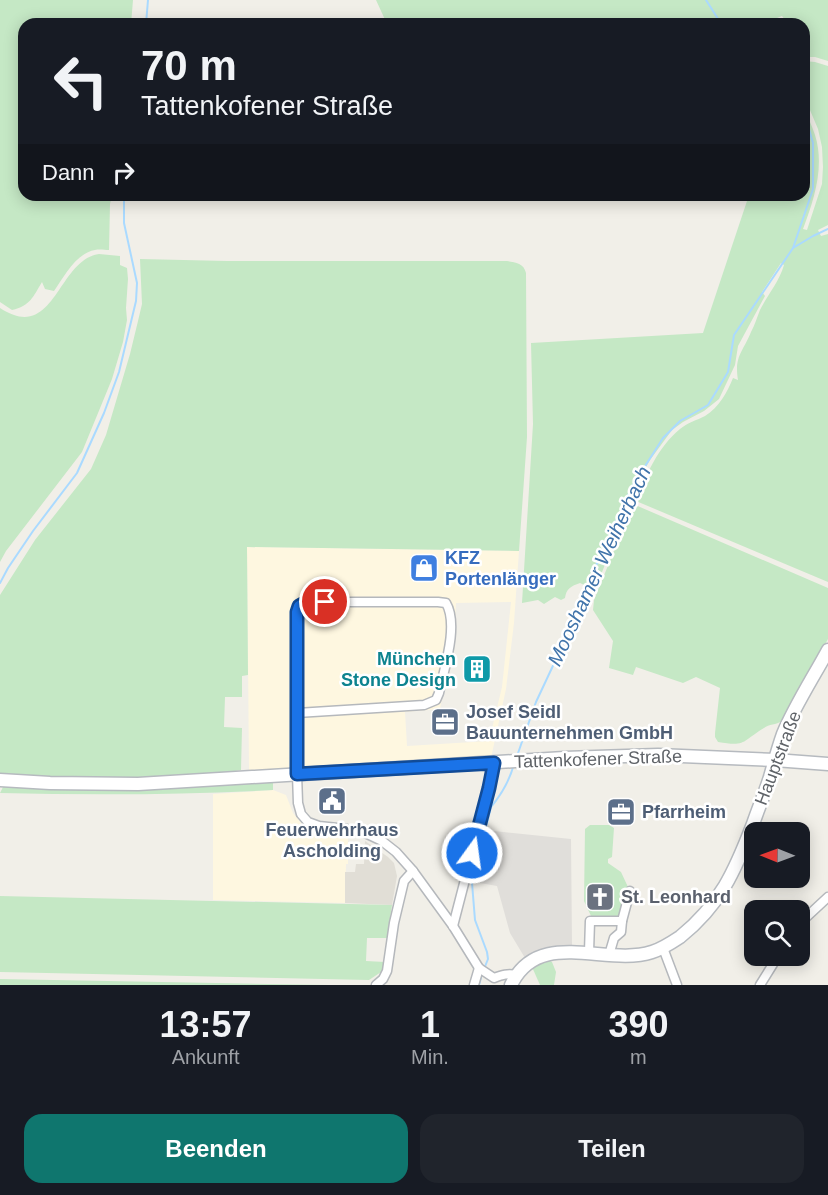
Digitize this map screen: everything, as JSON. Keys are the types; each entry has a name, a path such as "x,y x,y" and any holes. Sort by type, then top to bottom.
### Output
{"main road":[{"name":"Hauptstraße","path":"514,980 526,965 547,955 589,952 609,955 642,955 652,952 663,948 681,936 707,911 729,882 740,859 769,781 784,731 825,656"},
{"name":"Tattenkofener Straße","path":"0,780 138,784 500,762 658,755 828,764"}],"street":[{"path":"297,712 424,705 436,700 450,641 451,616 446,603 306,602 299,606 296,621 297,774 298,803 301,814 308,822 319,826 365,833 396,852 488,975"},
{"path":"453,926 487,798 500,762"},
{"path":"376,985 387,971 394,923 404,881 413,872"},
{"path":"609,955 614,938 621,932 630,891"},
{"path":"810,914 828,897"},
{"path":"589,952 590,921 622,921"},
{"path":"663,948 677,985"},
{"path":"760,985 772,966"},
{"path":"474,985 488,975 511,974 514,980"}],"shaded area":[{"path":"247,547 519,551 506,689 491,758 249,771","holes":["511,602 502,687 489,741 407,746 405,712 440,709 454,641 456,603"]},
{"path":"273,790 286,795 293,813 303,826 319,832 348,834 345,903 213,900 213,794"},
{"path":"494,831 571,839 572,945 544,949 525,958 510,933 497,886 480,883"},
{"path":"365,841 394,863 397,876 392,905 345,903 345,872 355,872 356,864 364,864"}],"green space":[{"path":"0,0 133,0 132,18 18,18 18,201 111,201 109,250 95,250 82,256 71,266 54,291 45,289 42,282 27,303 18,308 12,310 0,302"},
{"path":"376,0 828,0 828,61 810,57 810,18 784,18 782,16 777,18 384,18"},
{"path":"810,62 828,66 828,225 818,230 821,236 828,234 828,582 636,501 665,444 683,427 710,412 722,399 733,378 738,380 737,365 740,354 760,310 779,277 784,265 781,263 762,292 765,296 738,346 735,365 719,399 672,430 642,474 595,590 580,583 570,588 565,598 561,600 555,597 544,604 538,600 522,603 533,424 531,343 703,333 747,201 810,201 810,122 818,147 819,159 817,183 803,229 807,230 822,184 822,147 810,110"},
{"path":"99,254 120,256 120,265 127,268 127,320 112,379 82,452 0,562 0,308 18,316 33,316 54,297 74,270 85,260"},
{"path":"140,259 507,261 521,265 526,273 527,437 519,551 247,547 248,675 242,676 242,697 225,697 224,727 242,728 241,770 149,778 0,776 0,595 35,540 91,469 106,435 142,304"},
{"path":"633,504 828,588 828,639 782,721 766,727 744,742 734,744 718,742 715,733 720,688 696,677 683,683 636,667 633,675 609,668 613,641 593,610 594,600"},
{"path":"273,781 273,790 239,792 0,793 3,787 81,788"},
{"path":"590,825 609,825 614,828 612,857 608,859 608,863 621,872 628,887 621,918 592,918 584,901 585,829"},
{"path":"0,896 392,905 387,938 367,938 366,961 385,962 381,972 369,980 0,972"},
{"path":"547,960 552,962 556,972 554,985 540,985 532,967"},
{"path":"0,979 329,985 0,985"}],"waterway":[{"path":"146,18 148,0"},
{"name":"Mooshamer Weiherbach","path":"706,0 717,18"},
{"name":"Mooshamer Weiherbach","path":"810,133 813,143 813,189 810,198"},
{"path":"0,583 33,531 77,473 104,413 119,372 136,301 137,283 124,223 124,201"},
{"name":"Mooshamer Weiherbach","path":"517,756 536,702 633,485 663,438 680,421 708,405 728,372 734,335 793,248 809,201"},
{"path":"793,248 828,229"},
{"name":"Mooshamer Weiherbach","path":"484,969 488,959 475,920 472,883 491,807 505,787 514,764"},
{"name":"Mooshamer Weiherbach","path":"479,985 482,974"}],"place":[{"name":"KFZ Portenlänger","path":"424,568"},
{"name":"München Stone Design","path":"477,669"},
{"name":"Josef Seidl Bauunternehmen GmbH","path":"445,722"},
{"name":"Feuerwehrhaus Ascholding","path":"332,801"},
{"name":"Pfarrheim","path":"621,812"},
{"name":"St. Leonhard","path":"600,897"}],"route":[{"path":"325,602 306,602 299,606 297,612 297,774 494,763 472,853"}]}
